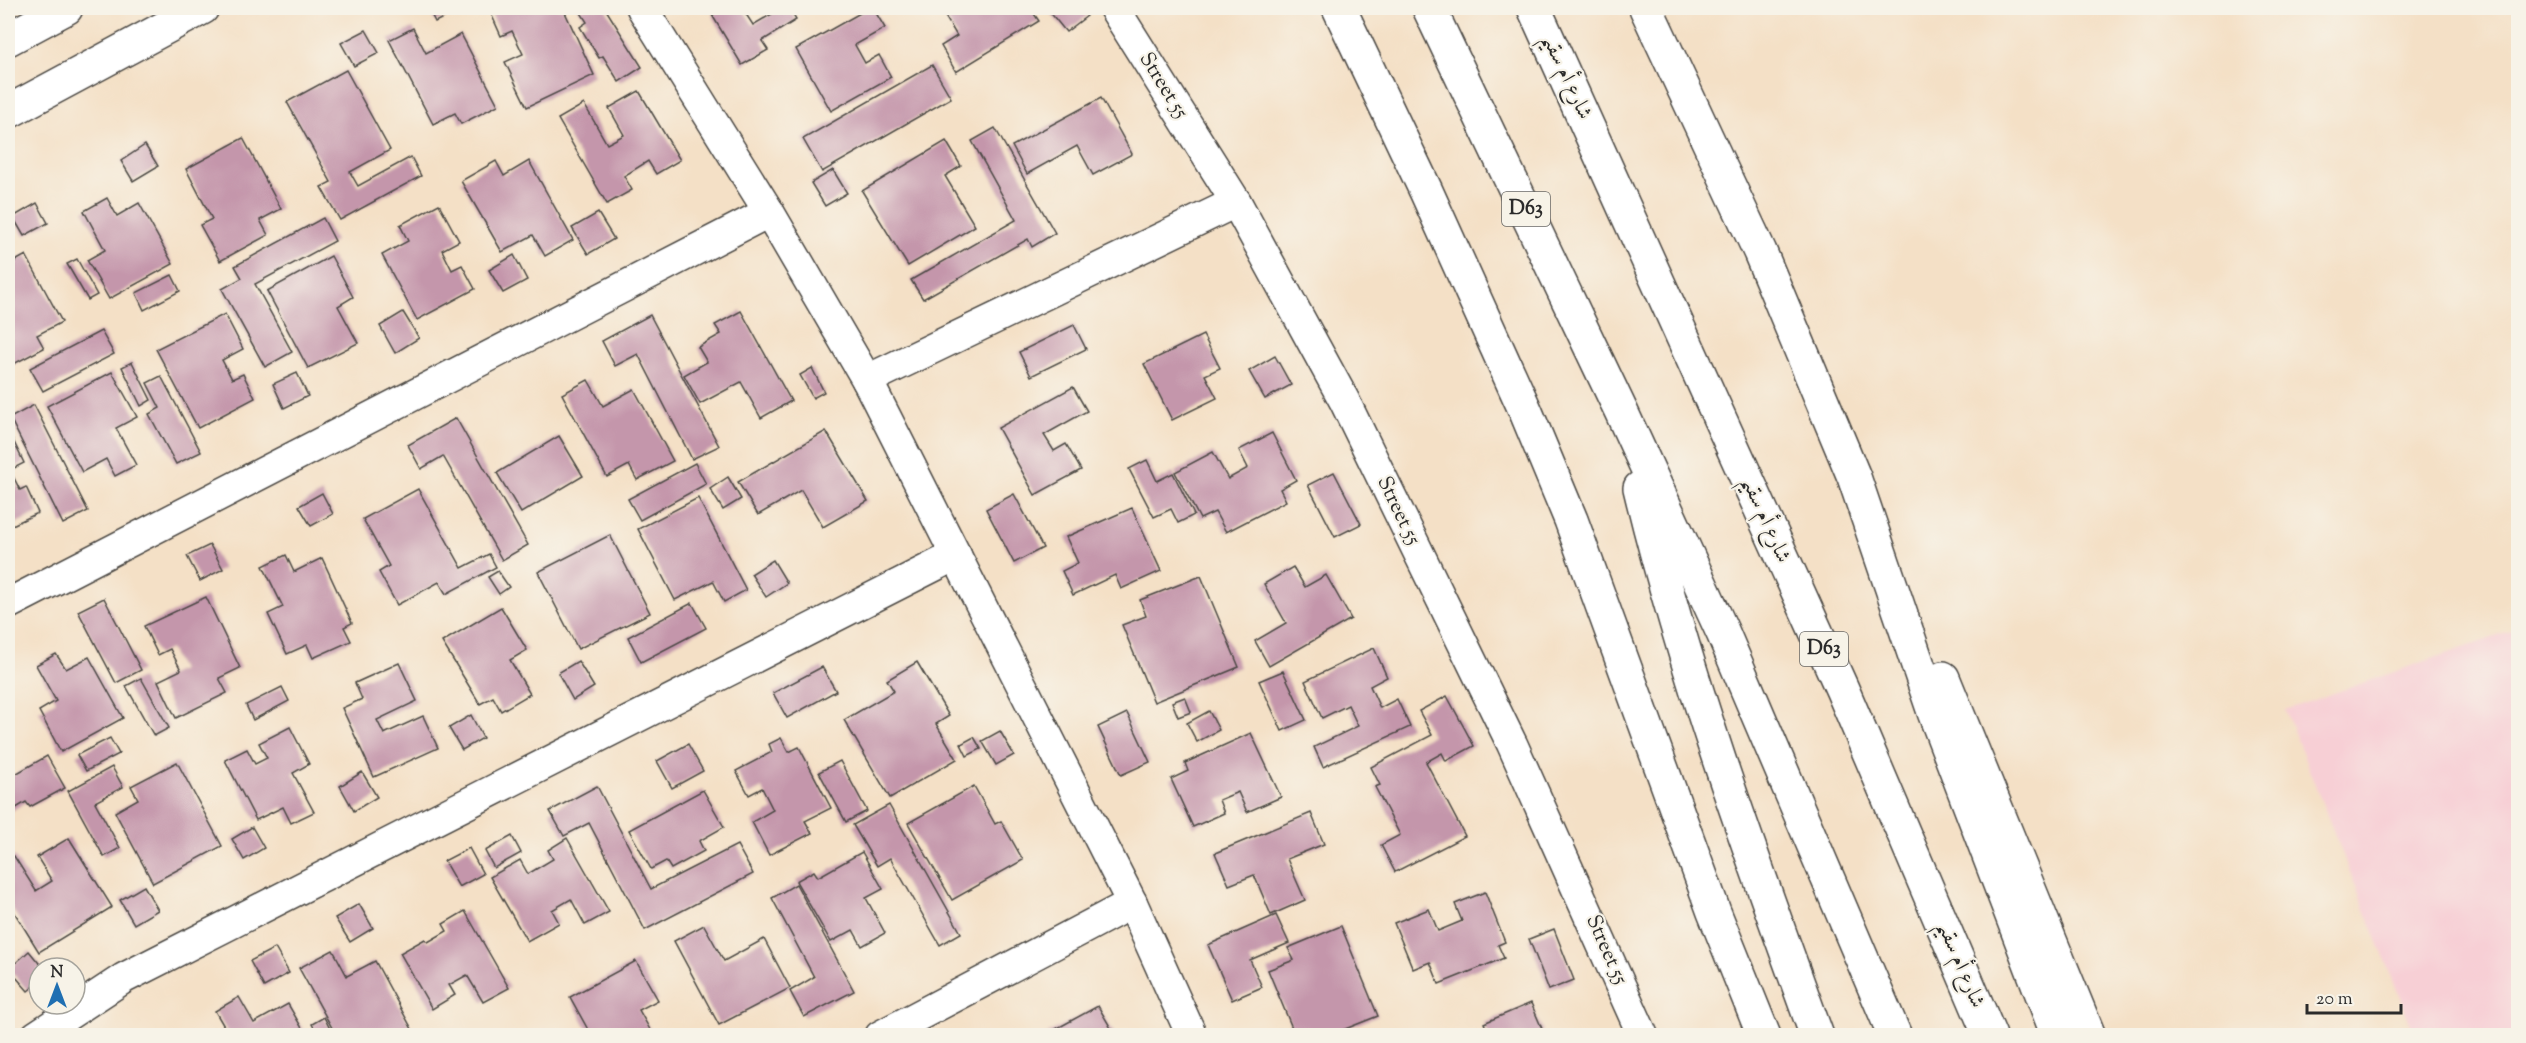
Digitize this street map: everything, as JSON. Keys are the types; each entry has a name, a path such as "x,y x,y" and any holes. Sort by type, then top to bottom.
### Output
{"main road":[{"path":"8,39 66,8"},
{"path":"8,112 202,8"},
{"path":"1339,8 1445,233 1572,520 1714,912 1764,1035"},
{"name":"D63","path":"1430,8 1621,411 1732,654 1895,1035"},
{"name":"شارع أم سقيم","path":"1534,8 1842,689 1990,1035"},
{"path":"1646,8 1760,252 1854,477 1954,702 2089,1035"},
{"name":"D63","path":"1621,411 1663,578 1692,677 1750,852 1817,1035"},
{"path":"1854,477 1934,712 2058,1035"}],"street":[{"path":"642,8 769,212 867,380 1131,903 1192,1035"},
{"name":"Street 55","path":"1114,8 1236,202 1349,410 1512,744 1643,1035"},
{"path":"867,380 1236,202"},
{"path":"8,604 769,212"},
{"path":"36,1035 124,978 956,555"},
{"path":"880,1035 1131,903"}],"shaded area":[{"path":"2518,629 2518,1035 2415,1035 2285,710"}],"building":[{"path":"428,8 463,8 435,22"},
{"path":"563,8 594,75 527,107 505,62 523,54 512,31 501,36 489,9"},
{"path":"578,8 605,8 642,67 619,82 603,56 599,58 580,27 587,22"},
{"path":"724,8 742,8 753,25 782,8 789,8 796,20 762,41 768,50 742,65 712,15"},
{"path":"869,8 873,8 885,28 855,45 865,63 879,55 891,77 831,111 796,49"},
{"path":"940,8 1030,8 1039,21 956,72 941,46 957,36"},
{"path":"1054,8 1080,8 1087,16 1066,32 1049,11"},
{"path":"413,28 426,53 461,34 498,105 461,124 455,113 433,124 389,40"},
{"path":"366,30 379,53 354,66 341,43"},
{"path":"932,65 951,98 822,172 803,139"},
{"path":"346,70 390,150 350,172 358,186 411,157 421,176 340,220 321,187 331,182 287,102"},
{"path":"639,91 680,160 656,174 648,161 624,176 632,190 607,204 558,119 584,104 607,144 624,135 609,108"},
{"path":"1101,98 1132,154 1093,175 1077,146 1027,174 1012,146"},
{"path":"995,128 1055,233 1032,247 1028,239 923,299 911,280 1016,220 972,141"},
{"path":"243,138 281,209 260,220 268,235 220,261 200,225 212,219 186,169"},
{"path":"946,141 961,166 945,176 975,226 908,266 862,191"},
{"path":"145,145 158,166 133,181 121,161"},
{"path":"496,161 504,176 529,161 573,240 545,256 533,235 502,252 461,181"},
{"path":"833,170 847,193 825,206 811,183"},
{"path":"107,198 117,216 139,203 173,264 109,299 87,260 105,250 84,211"},
{"path":"37,203 48,223 24,236 13,217"},
{"path":"439,204 459,241 442,250 452,270 462,265 475,289 417,320 382,255 408,241 400,225"},
{"path":"598,213 614,239 588,254 572,228"},
{"path":"323,218 335,241 255,284 292,352 265,367 222,289 242,278 235,266"},
{"path":"26,255 62,322 37,335 44,348 8,367 8,265"},
{"path":"514,255 527,280 503,293 489,270"},
{"path":"331,256 353,297 338,306 358,343 308,368 267,291"},
{"path":"77,259 97,295 88,300 67,264"},
{"path":"172,275 180,291 144,310 136,293"},
{"path":"741,311 791,401 761,418 741,382 700,404 684,375 707,362 698,347 721,334 715,325"},
{"path":"403,312 419,338 395,353 380,326"},
{"path":"225,314 243,349 222,360 232,379 243,374 255,398 198,428 156,349"},
{"path":"650,315 719,446 692,459 638,354 615,366 602,341"},
{"path":"1074,325 1086,349 1031,376 1019,352"},
{"path":"101,331 114,354 43,391 30,368"},
{"path":"1203,335 1220,368 1205,375 1217,398 1172,420 1144,364"},
{"path":"1275,356 1291,385 1265,399 1249,371"},
{"path":"132,362 151,400 141,406 122,367"},
{"path":"812,368 824,392 813,398 800,375"},
{"path":"112,372 137,417 116,428 136,465 115,476 106,459 82,472 47,406"},
{"path":"297,373 308,396 284,408 273,384"},
{"path":"161,376 201,452 176,464 149,414 160,408 147,383"},
{"path":"588,380 603,406 634,389 673,461 637,480 629,465 607,477 562,394"},
{"path":"1073,387 1087,411 1044,435 1054,451 1066,444 1081,470 1035,495 998,428"},
{"path":"34,405 88,511 63,524 10,418"},
{"path":"456,418 528,545 502,560 443,456 421,469 408,445"},
{"path":"8,430 24,463 10,470 20,490 26,487 38,513 8,527"},
{"path":"826,431 868,501 823,527 801,490 758,515 738,482"},
{"path":"1272,433 1296,480 1280,489 1286,501 1226,532 1215,512 1200,519 1175,472 1213,452 1228,479 1248,468 1239,450"},
{"path":"559,436 583,476 521,513 497,473"},
{"path":"1147,460 1157,481 1173,473 1194,515 1178,523 1171,509 1154,517 1129,469"},
{"path":"695,463 706,484 640,520 628,499"},
{"path":"1334,472 1361,524 1335,537 1308,485"},
{"path":"728,477 741,499 723,510 710,489"},
{"path":"418,489 462,568 489,554 496,567 446,594 439,582 397,605 379,572 389,566 363,519"},
{"path":"322,493 333,514 311,526 299,506"},
{"path":"1014,494 1043,548 1014,563 986,509"},
{"path":"698,498 746,590 724,602 713,581 675,600 638,529"},
{"path":"1132,508 1161,571 1121,589 1115,575 1073,595 1062,571 1078,563 1066,537"},
{"path":"610,535 650,613 578,649 538,572"},
{"path":"210,545 223,569 200,581 187,556"},
{"path":"286,555 294,572 322,558 352,623 344,627 351,641 313,658 307,645 287,654 268,614 283,607 263,566"},
{"path":"773,560 787,583 766,597 751,574"},
{"path":"1293,567 1305,587 1326,575 1351,619 1269,666 1255,641 1286,623 1264,584"},
{"path":"498,571 509,587 499,594 488,577"},
{"path":"1201,576 1239,667 1154,702 1122,625 1146,616 1140,600"},
{"path":"206,597 240,668 219,678 227,693 176,718 158,681 181,670 170,649 158,655 144,626"},
{"path":"104,598 141,670 116,683 78,611"},
{"path":"692,603 706,628 641,662 628,637"},
{"path":"501,607 527,650 510,660 530,694 501,711 493,697 480,704 442,642"},
{"path":"1374,648 1387,677 1370,686 1380,708 1397,699 1410,727 1323,767 1314,747 1358,726 1348,705 1322,718 1305,681"},
{"path":"56,654 66,669 89,657 123,718 61,752 39,711 56,701 36,665"},
{"path":"578,661 594,687 573,700 558,673"},
{"path":"917,662 949,716 936,724 957,759 890,798 844,720 894,691 887,680"},
{"path":"399,663 417,701 377,720 384,734 423,716 438,748 374,777 342,708 362,699 355,683"},
{"path":"822,667 836,691 787,718 773,693"},
{"path":"1283,671 1306,720 1282,731 1259,681"},
{"path":"141,678 169,728 154,736 126,686"},
{"path":"282,687 289,701 253,720 246,705"},
{"path":"1447,696 1474,746 1446,761 1442,753 1426,762 1465,836 1395,872 1381,845 1400,835 1375,787 1380,785 1371,767 1432,735 1419,711"},
{"path":"1185,697 1191,712 1178,717 1172,702"},
{"path":"1209,711 1219,730 1197,742 1187,723"},
{"path":"1127,713 1150,762 1121,775 1098,727"},
{"path":"471,715 483,738 462,750 449,728"},
{"path":"290,727 309,764 293,773 314,812 291,823 283,807 256,820 225,760 247,749 255,764 267,758 259,743"},
{"path":"1000,731 1014,755 996,765 982,741"},
{"path":"1251,733 1281,797 1247,812 1238,792 1219,800 1224,813 1193,827 1171,779 1188,771 1185,763"},
{"path":"974,737 981,749 967,756 961,744"},
{"path":"110,738 119,754 86,771 77,755"},
{"path":"781,738 789,752 799,747 831,808 805,821 812,833 769,855 752,822 773,810 762,788 749,795 736,771 772,752 769,744"},
{"path":"688,744 703,771 672,788 657,761"},
{"path":"47,756 65,788 30,807 26,802 8,813 8,769 12,776"},
{"path":"840,761 867,811 846,822 819,772"},
{"path":"177,762 222,846 153,883 115,812 138,799 131,786"},
{"path":"112,767 123,787 95,802 120,848 104,857 68,791"},
{"path":"362,772 377,797 354,811 340,786"},
{"path":"597,786 651,889 737,845 753,874 645,930 589,823 564,836 550,811"},
{"path":"974,786 995,824 1001,821 1023,860 952,900 908,823"},
{"path":"703,790 724,827 699,841 704,851 671,869 666,861 651,869 629,830"},
{"path":"889,805 961,933 940,945 890,858 877,866 853,825"},
{"path":"1311,813 1324,844 1287,859 1305,900 1271,915 1254,875 1229,885 1215,853"},
{"path":"252,827 264,848 244,860 232,839"},
{"path":"512,836 521,853 494,868 485,851"},
{"path":"69,838 112,907 39,952 8,902 8,860 14,856 36,891 52,881 37,857"},
{"path":"567,838 609,912 585,925 571,899 552,910 559,923 527,941 490,877 520,860 528,874 553,859 548,850"},
{"path":"469,848 483,874 459,887 444,861"},
{"path":"862,852 883,889 866,898 885,933 862,946 853,930 831,942 796,881 814,871 818,877"},
{"path":"796,884 854,991 804,1017 790,991 814,977 772,898"},
{"path":"144,886 158,910 134,924 120,900"},
{"path":"1485,892 1505,942 1498,945 1504,958 1439,984 1430,962 1413,969 1394,923 1429,909 1438,931 1462,921 1455,904"},
{"path":"359,904 373,928 350,942 335,918"},
{"path":"465,911 509,988 483,1002 467,975 449,985 455,995 432,1009 400,953 425,939 428,942 447,931 443,924"},
{"path":"1276,915 1289,943 1250,960 1262,987 1232,1000 1208,945"},
{"path":"704,925 724,961 764,939 790,988 719,1025 674,941"},
{"path":"1341,926 1378,1016 1330,1035 1295,1035 1268,970 1294,960 1288,948"},
{"path":"1554,929 1574,980 1549,990 1529,939"},
{"path":"275,948 289,973 264,987 250,961"},
{"path":"333,950 347,976 375,961 413,1031 405,1035 336,1035 299,968"},
{"path":"29,951 33,956 27,956 27,990 9,969"},
{"path":"636,961 658,1000 639,1010 653,1035 591,1035 570,997"},
{"path":"239,997 254,1023 288,1004 306,1035 229,1035 215,1011"},
{"path":"1531,1003 1543,1031 1531,1035 1489,1035 1484,1023"},
{"path":"1098,1006 1115,1035 1045,1035"},
{"path":"324,1017 333,1035 318,1035 312,1024"}]}
